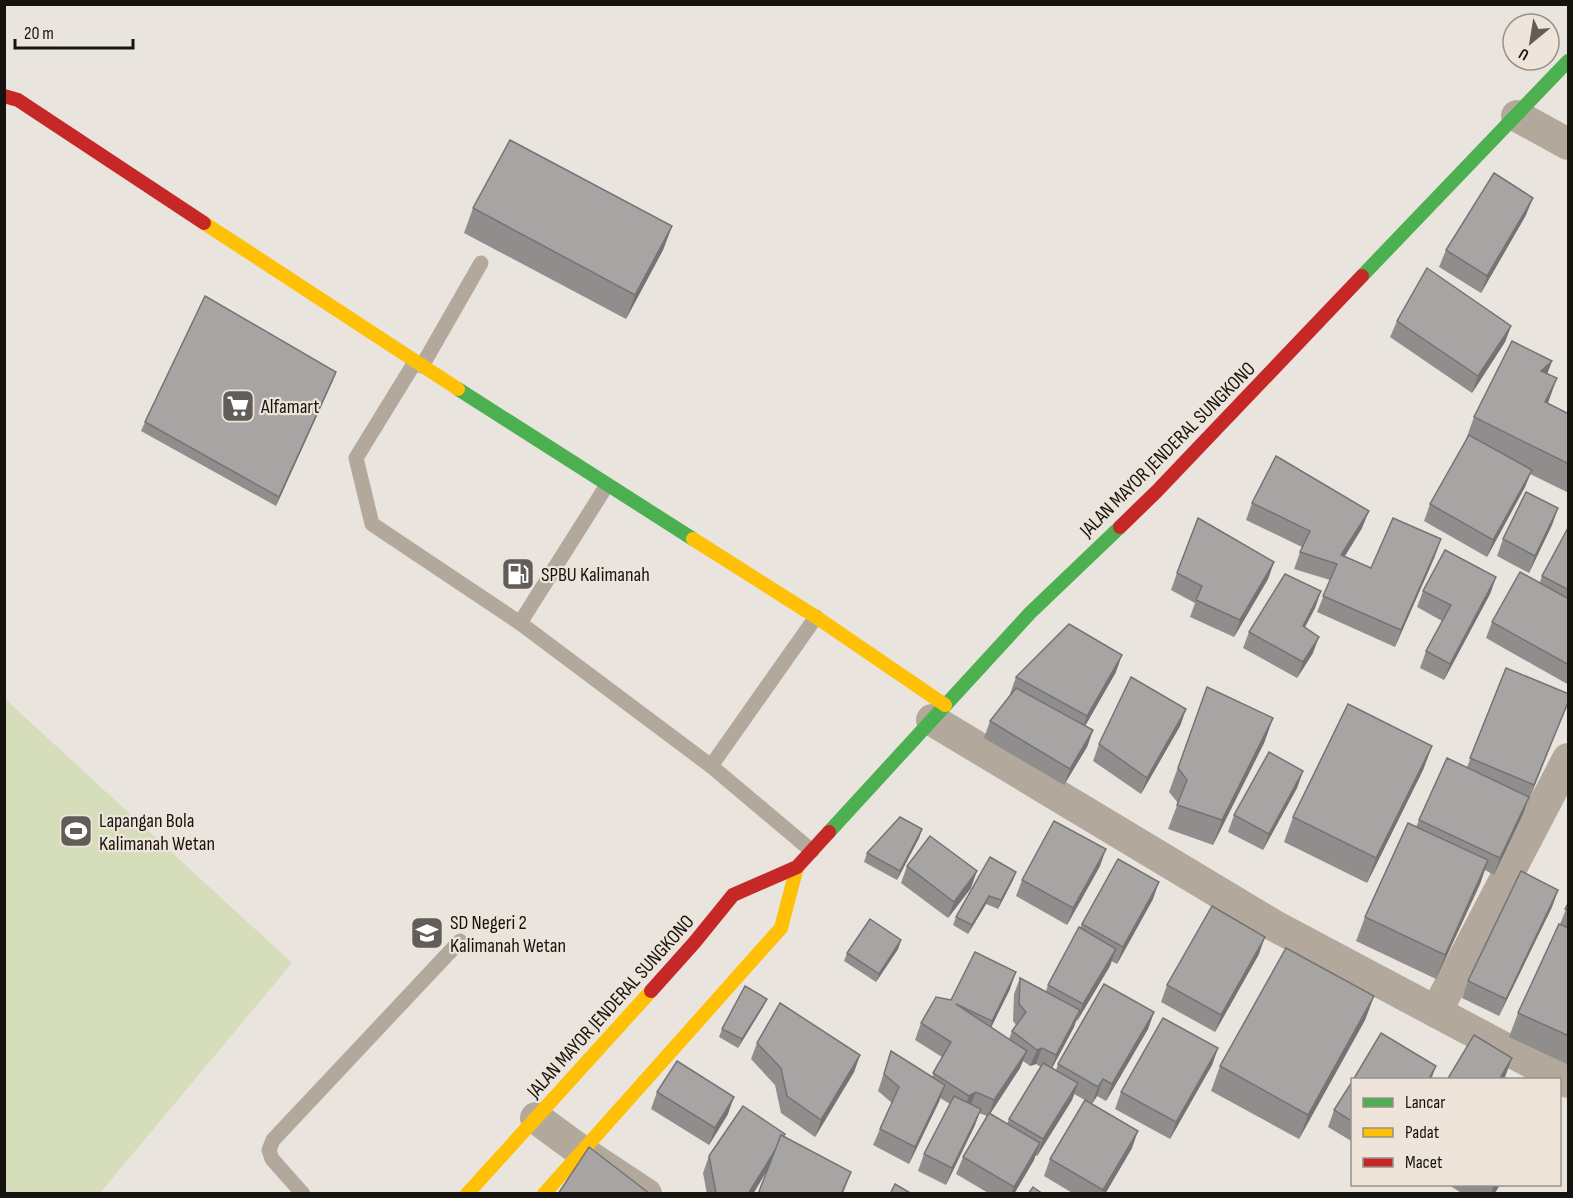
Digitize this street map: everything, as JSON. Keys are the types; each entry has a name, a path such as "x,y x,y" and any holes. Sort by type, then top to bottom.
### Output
{"main road":[{"name":"JALAN MAYOR JENDERAL SUNGKONO","path":"467,1194 694,943 734,895 797,867 1030,613 1157,491 1569,61"},
{"path":"4,96 18,100 419,364 816,617 939,712"},
{"name":"JALAN MAYOR JENDERAL SUNGKONO","path":"544,1194 781,928 797,867"}],"street":[{"path":"1517,116 1569,144"},
{"path":"939,712 1273,925 1569,1082"},
{"path":"1436,1012 1569,759"},
{"path":"536,1118 646,1194"}],"lane":[{"path":"481,263 419,364 356,458 372,524 520,623 711,766 812,851"},
{"path":"520,623 607,485"},
{"path":"711,766 816,617"},
{"path":"303,1194 272,1159 269,1150 273,1140 460,941"}],"green space":[{"name":"Lapangan Bola Kalimanah Wetan","path":"4,698 292,963 100,1193 5,1193"}],"building":[{"path":"510,140 672,226 635,295 473,208"},
{"path":"1494,173 1533,198 1487,276 1446,250"},
{"path":"1427,268 1511,326 1478,376 1397,321"},
{"name":"Alfamart","path":"205,296 336,372 279,497 145,422"},
{"path":"1512,341 1552,361 1541,371 1557,378 1545,402 1569,414 1569,464 1474,417"},
{"path":"1469,435 1532,470 1493,540 1430,504"},
{"path":"1276,456 1369,511 1341,555 1371,568 1393,518 1441,539 1401,630 1323,596 1337,564 1300,552 1310,531 1252,503"},
{"path":"1526,492 1558,508 1535,556 1503,539"},
{"path":"1198,518 1274,562 1240,620 1196,600 1202,586 1177,573"},
{"path":"1569,526 1569,590 1542,576"},
{"path":"1445,550 1496,577 1450,664 1426,651 1451,605 1423,591"},
{"path":"1520,572 1569,599 1569,665 1492,622"},
{"path":"1285,574 1321,591 1303,626 1319,637 1303,662 1249,632"},
{"path":"1069,624 1122,655 1087,716 1016,677"},
{"path":"1506,668 1569,694 1569,700 1534,785 1470,758"},
{"path":"1131,677 1186,709 1147,778 1099,744"},
{"path":"1207,687 1273,718 1222,820 1177,805 1187,780 1178,768"},
{"path":"1016,688 1093,730 1070,769 990,721"},
{"path":"1348,704 1432,746 1376,858 1293,817"},
{"path":"1269,752 1303,771 1269,834 1234,815"},
{"path":"1447,758 1529,797 1500,858 1419,820"},
{"path":"900,817 922,829 900,871 867,853"},
{"path":"1054,821 1106,849 1073,908 1022,880"},
{"path":"1408,823 1488,860 1445,955 1365,917"},
{"path":"930,836 977,871 954,902 907,866"},
{"path":"990,857 1016,872 1001,900 989,896 972,925 956,917"},
{"path":"1118,859 1159,882 1123,947 1082,924"},
{"path":"1521,871 1558,890 1506,999 1468,981"},
{"path":"1212,906 1265,937 1221,1015 1167,985"},
{"path":"870,919 901,940 879,974 847,953"},
{"path":"1559,924 1569,928 1569,1036 1518,1013"},
{"path":"1079,927 1116,949 1083,1004 1048,985"},
{"path":"1286,948 1374,996 1308,1115 1220,1066"},
{"path":"975,952 1016,972 992,1021 956,1004 1027,1051 994,1100 976,1092 969,1096 933,1073 951,1042 921,1023 936,997 951,1000"},
{"path":"1020,978 1080,1010 1056,1055 1042,1048 1037,1050 1012,1031 1026,1012 1019,1004"},
{"path":"1104,984 1154,1012 1112,1084 1103,1079 1098,1087 1058,1064"},
{"path":"745,986 767,999 742,1039 722,1029"},
{"path":"780,1003 860,1055 821,1120 787,1096 781,1068 757,1043"},
{"path":"1163,1018 1218,1048 1176,1122 1121,1092"},
{"path":"1381,1033 1436,1066 1429,1078 1354,1078"},
{"path":"1474,1035 1512,1058 1500,1078 1448,1078"},
{"path":"891,1051 945,1085 915,1147 880,1129 899,1087 884,1074"},
{"path":"677,1061 734,1097 715,1128 657,1092"},
{"path":"1043,1063 1078,1083 1043,1139 1009,1119"},
{"path":"1351,1083 1351,1121 1334,1110"},
{"path":"954,1096 981,1109 952,1168 924,1154"},
{"path":"1085,1100 1138,1131 1103,1190 1050,1159"},
{"path":"743,1106 785,1134 781,1135 777,1147 748,1194 717,1194 709,1156"},
{"path":"989,1113 1040,1143 1014,1187 963,1157"},
{"path":"781,1135 851,1172 841,1194 758,1194"},
{"path":"589,1147 650,1194 558,1194"},
{"path":"895,1184 912,1194 890,1194"},
{"path":"1033,1187 1043,1194 1028,1194"}],"traffic: fast":[{"path":"1362,276 1568,61"},
{"path":"458,389 693,539"},
{"path":"829,832 1030,613 1120,527"}],"traffic: slow":[{"path":"204,223 458,389"},
{"path":"693,539 816,617 945,705"},
{"path":"544,1194 781,928 797,867"},
{"path":"467,1194 651,991"}],"traffic: jam":[{"path":"4,96 18,100 204,223"},
{"path":"1120,527 1362,276"},
{"path":"651,991 733,895 797,867 829,832"}],"place":[{"name":"Alfamart","path":"238,406"},
{"name":"SPBU Kalimanah","path":"518,574"},
{"name":"Lapangan Bola Kalimanah Wetan","path":"76,831"},
{"name":"SD Negeri 2 Kalimanah Wetan","path":"427,933"}]}
